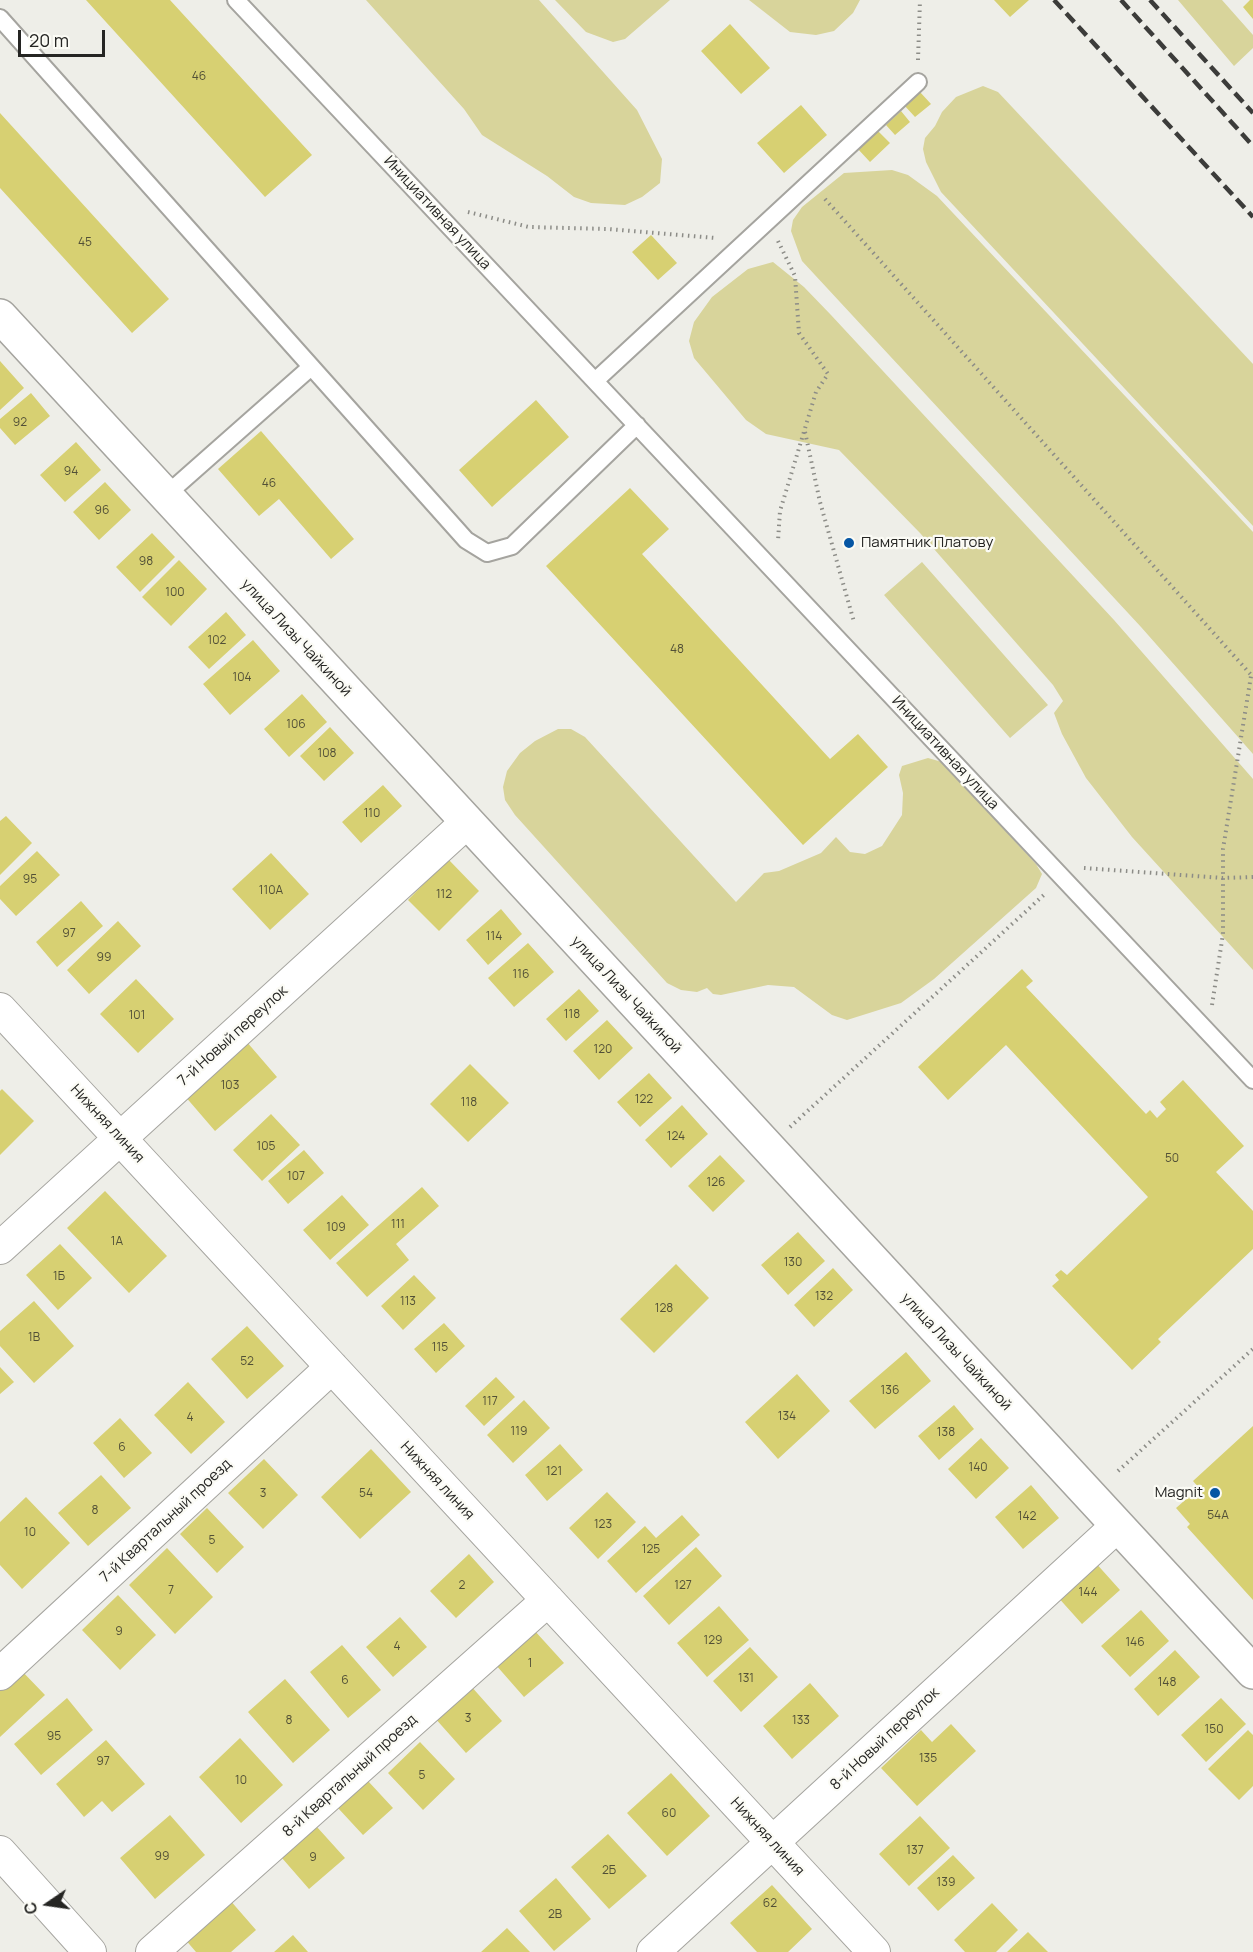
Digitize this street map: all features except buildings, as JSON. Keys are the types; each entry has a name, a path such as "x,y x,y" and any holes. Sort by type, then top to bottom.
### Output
{"main road":[{"name":"улица Лизы Чайкиной","path":"0,316 466,823 1253,1672"}],"street":[{"name":"7-й Новый переулок","path":"0,1248 466,823"},
{"name":"Нижняя линия","path":"0,1009 874,1952"},
{"name":"7-й Квартальный проезд","path":"0,1674 332,1367"},
{"name":"8-й Новый переулок","path":"653,1952 1117,1526"},
{"name":"8-й Квартальный проезд","path":"152,1952 548,1600"},
{"path":"0,1852 90,1952"}],"lane":[{"name":"Инициативная улица","path":"237,0 1253,1080"},
{"path":"0,18 466,540 487,553 512,546 637,425"},
{"path":"595,381 918,82"},
{"path":"165,495 311,367"}],"path":[{"path":"918,82 920,0"},
{"path":"810,182 1252,676 1223,849 1223,934 1208,1032"},
{"path":"425,201 529,227 608,229 747,241"},
{"path":"767,222 795,276 799,333 828,374 816,392 780,511 776,573"},
{"path":"805,431 820,502 855,626"},
{"path":"1051,865 1223,878 1253,877"},
{"path":"767,1148 1063,878"},
{"path":"1118,1471 1253,1349"}],"shaded area":[{"path":"366,0 539,0 637,110 662,159 660,183 642,197 625,205 591,203 574,197 547,176 482,135 464,109"},
{"path":"555,0 670,0 625,39 613,42 586,32"},
{"path":"749,0 860,0 853,13 834,31 816,35 790,32"},
{"path":"1178,0 1222,0 1253,35 1253,48 1234,66"},
{"path":"983,86 998,92 1253,364 1253,526 941,192 926,162 923,149 925,138 935,126 942,112 956,97"},
{"path":"892,170 908,175 937,196 1253,532 1253,754 1141,627 802,261 791,231 793,220 802,207 844,173"},
{"path":"773,262 804,287 831,315 1114,620 1253,779 1253,970 1132,837 1086,778 1062,734 1054,713 1063,701 1053,685 920,533 839,450 766,434 746,420 694,358 689,341 694,322 712,297 748,269"},
{"path":"922,562 1048,705 1010,738 884,595"},
{"path":"558,729 571,729 585,737 736,902 764,873 779,871 821,853 836,837 850,852 865,854 882,846 902,815 903,793 899,775 902,766 928,758 942,762 1036,864 1042,874 1036,888 934,979 901,1003 847,1020 832,1015 794,987 768,985 721,995 713,994 707,988 697,992 681,990 667,983 515,815 505,800 503,787 507,771 520,753 535,741"}],"railway":[{"path":"1054,0 1253,217"},
{"path":"1121,0 1253,146"},
{"path":"1150,0 1253,113"}],"place":[{"name":"Памятник Платову","path":"849,543"},
{"name":"Magnit","path":"1215,1493"}]}
